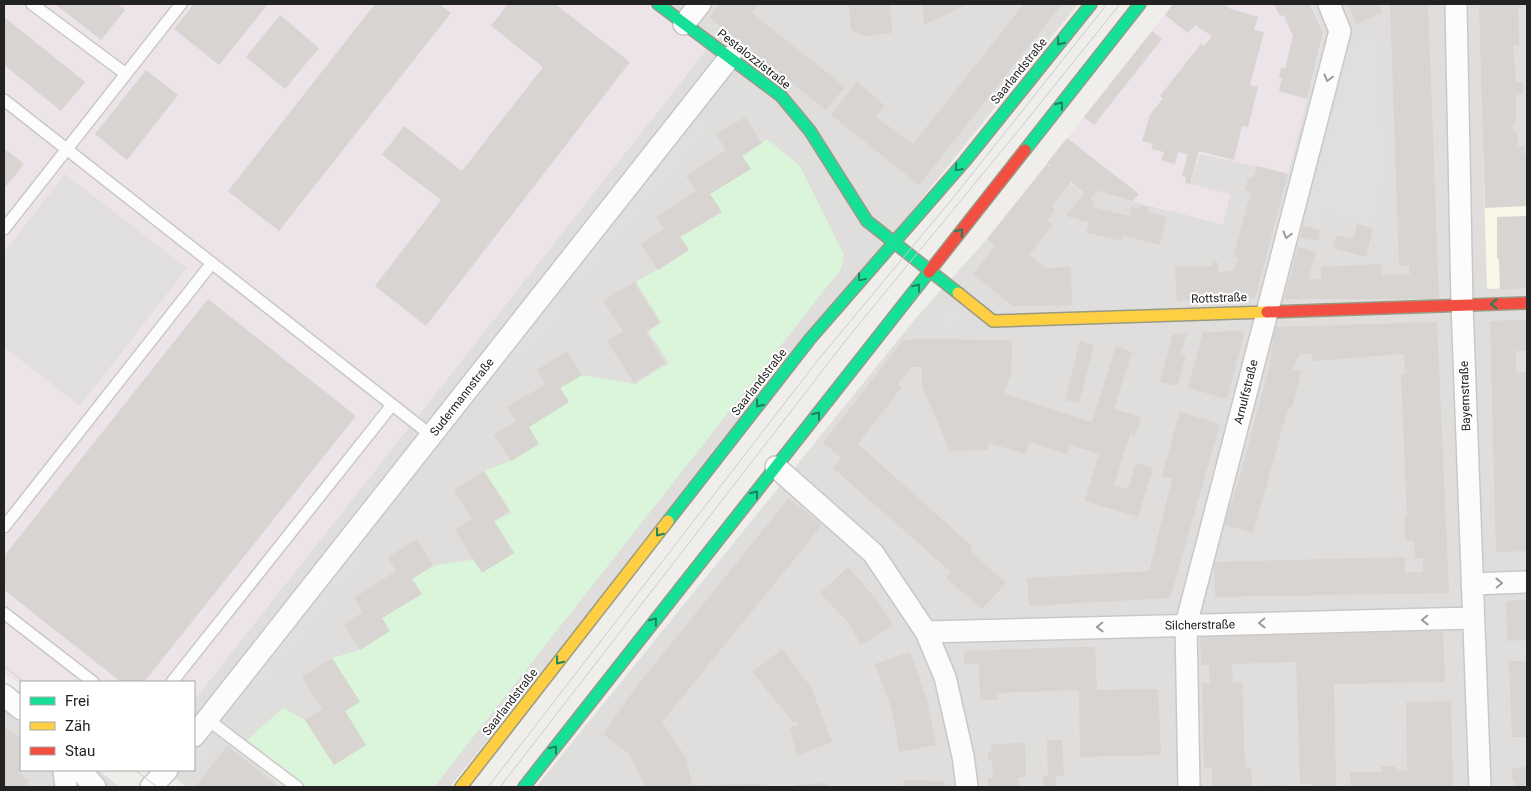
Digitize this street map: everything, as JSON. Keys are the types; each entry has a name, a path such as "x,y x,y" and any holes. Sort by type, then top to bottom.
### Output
{"main road":[{"name":"Pestalozzistraße","path":"658,4 781,96 810,131 867,221 930,271"},
{"name":"Saarlandstraße","path":"461,787 810,339 965,160 1091,4"},
{"path":"524,787 1140,4"},
{"name":"Rottstraße","path":"930,271 993,321 1267,310 1527,303"}],"street":[{"path":"684,24 700,4"},
{"name":"Arnulfstraße","path":"1189,787 1186,625 1340,31 1329,4"},
{"name":"Bayernstraße","path":"1456,4 1462,304 1480,787"},
{"name":"Sudermannstraße","path":"195,735 730,57"},
{"path":"776,467 872,553 926,632 945,677 964,756 967,787"},
{"path":"1472,584 1527,582"},
{"name":"Silcherstraße","path":"926,632 1473,618"},
{"path":"4,695 20,708"},
{"path":"64,771 66,787"},
{"path":"81,771 96,787"},
{"path":"150,787 166,771"}],"lane":[{"path":"32,4 126,74"},
{"path":"4,229 126,74 176,6"},
{"path":"4,100 432,436"},
{"path":"4,527 212,263"},
{"path":"173,681 392,405"},
{"path":"4,613 92,681"},
{"path":"207,719 297,787"}],"shaded area":[{"path":"4,4 660,4 714,40 195,699 195,681 20,681 20,684 4,672"},
{"path":"660,4 1078,4 450,787 187,787 165,771 195,771 195,699 714,40"},
{"path":"1173,4 1311,4 1324,34 1288,174 1200,154 1190,184 1230,194 1223,225 1098,191 1091,199 1047,164"},
{"path":"1311,4 1527,4 1527,787 536,787 915,319 987,239 1047,164 1091,199 1097,191 1169,211 1190,184 1200,153 1257,166 1324,34"},
{"path":"1353,39 1379,39 1381,103 1389,169 1374,228 1324,214 1320,230 1303,226"},
{"path":"700,115 715,127 576,292 564,282"},
{"path":"1527,152 1527,288 1487,289 1483,153"},
{"path":"65,174 187,268 80,406 4,347 4,252"},
{"path":"557,291 572,305 528,361 513,349"},
{"path":"951,304 969,318 944,337 931,329"},
{"path":"354,551 364,562 266,690 252,679"},
{"path":"1458,676 1470,676 1474,780 1462,781"},
{"path":"4,697 20,710 20,771 99,771 120,787 4,787"},
{"path":"209,732 222,742 195,777 186,771 195,771 195,750"}],"green space":[{"path":"767,139 800,166 844,255 841,269 434,787 283,787 237,749 283,708 305,720 334,765 366,745 345,711 360,702 332,658 360,650 389,631 382,618 421,594 412,579 433,566 514,553 494,521 512,513 484,471 511,461 539,444 529,427 569,402 560,388 582,375 635,384 669,363 648,331 661,322 636,282 689,250 680,237 719,213 710,194 750,169 742,156"}],"building":[{"path":"55,4 117,4 125,10 101,40"},
{"path":"194,4 268,4 219,65 174,29"},
{"path":"375,4 439,4 451,13 279,231 228,191"},
{"path":"508,4 555,4 630,62 426,326 375,286 441,200 382,155 404,126 462,171 543,67 491,26"},
{"path":"720,4 760,4 752,13 845,87 826,110 709,17"},
{"path":"849,4 890,4 892,33 865,36 851,30"},
{"path":"968,4 957,9 924,25 922,5"},
{"path":"1024,4 1062,4 919,185 831,115 857,81 885,106 876,117 913,144"},
{"path":"1173,4 1224,4 1231,9 1258,17 1254,30 1264,32 1250,85 1258,87 1248,127 1242,126 1234,160 1199,151 1190,184 1185,183 1186,177 1182,176 1188,154 1178,152 1175,164 1161,160 1164,152 1151,149 1153,144 1142,141 1150,115 1163,98 1160,96 1201,44 1204,46 1212,36 1195,25 1188,33 1165,15"},
{"path":"1274,4 1310,4 1323,33 1307,99 1279,91 1282,78 1279,78 1281,68 1285,69 1293,36 1284,15 1280,16"},
{"path":"1348,4 1378,4 1382,13 1356,24"},
{"path":"1390,4 1428,4 1439,299 1284,299 1298,247 1316,252 1308,280 1321,279 1321,267 1381,264 1382,275 1410,274 1409,265 1399,266"},
{"path":"1479,4 1521,4 1521,8 1518,8 1519,45 1513,45 1516,82 1523,82 1523,94 1516,95 1516,123 1513,123 1513,132 1517,131 1518,146 1524,146 1525,153 1527,153 1527,206 1485,208"},
{"path":"280,15 319,48 285,89 246,57"},
{"path":"4,17 85,82 61,111 4,65"},
{"path":"1152,31 1162,39 1094,125 1084,117"},
{"path":"146,70 178,95 127,160 95,134"},
{"path":"745,117 762,143 742,156 751,169 710,194 722,212 680,237 689,250 658,270 641,244 664,229 656,217 696,191 686,176 726,150 716,134"},
{"path":"1067,138 1139,194 1133,201 1097,191 1091,199 1094,202 1093,207 1129,216 1131,207 1140,209 1141,205 1149,207 1148,212 1167,217 1160,245 1124,236 1122,241 1086,232 1089,222 1066,216 1084,193 1071,182 1051,207 1055,210 1047,220 1053,225 1029,255 1045,268 1071,267 1072,305 1013,306 973,274 995,246 987,239 1047,164 1053,168 1047,163"},
{"path":"4,148 24,164 5,188 4,187"},
{"path":"1257,166 1288,174 1255,298 1177,301 1175,267 1212,266 1213,260 1218,263 1218,272 1234,271 1238,258 1233,257 1251,192 1245,190 1248,179 1254,177"},
{"path":"1527,216 1527,288 1500,290 1499,260 1497,257 1497,217"},
{"path":"1357,224 1373,228 1366,257 1333,248 1336,235 1353,239"},
{"path":"1303,226 1320,230 1319,241 1300,238"},
{"path":"634,282 660,323 646,332 665,363 634,383 607,341 623,331 603,301"},
{"path":"208,299 356,416 145,681 120,681 4,590 4,556"},
{"path":"1527,320 1527,351 1516,351 1516,373 1526,372 1527,551 1496,552 1490,321"},
{"path":"1437,322 1449,593 1215,597 1214,562 1405,557 1405,573 1423,572 1423,558 1415,558 1414,541 1406,541 1404,516 1407,516 1401,374 1405,374 1404,354 1313,361 1312,354 1300,354 1292,369 1301,372 1292,407 1288,408 1253,533 1224,525 1239,480 1270,364 1274,327"},
{"path":"1242,331 1244,335 1227,399 1188,388 1203,332"},
{"path":"1187,333 1180,355 1186,356 1177,386 1160,382 1173,334"},
{"path":"903,340 1012,340 1011,373 1004,394 1092,422 1116,346 1132,352 1114,409 1141,417 1135,436 1130,434 1114,485 1128,489 1136,463 1153,468 1138,517 1085,501 1099,454 1070,445 1067,454 1029,442 1025,454 989,443 987,450 950,451 922,386 922,367 911,367 898,384 902,387 858,444 973,547 970,551 1006,583 982,609 946,578 951,572 833,468 842,458 823,443"},
{"path":"1080,341 1094,345 1079,403 1065,400"},
{"path":"567,351 582,375 560,388 569,402 529,427 539,444 511,461 494,435 516,421 507,407 546,384 537,370"},
{"path":"1180,412 1220,424 1170,598 1029,606 1027,578 1149,571 1172,479 1162,476"},
{"path":"484,471 509,511 494,521 514,553 482,573 455,530 472,519 454,490"},
{"path":"789,498 822,525 662,722 686,758 692,785 761,784 761,787 646,787 628,753 603,734 636,687"},
{"path":"417,539 433,566 412,579 422,594 382,618 390,631 360,650 344,624 363,612 354,598 396,571 388,557"},
{"path":"848,567 877,600 893,625 861,645 848,622 820,593"},
{"path":"1527,600 1527,640 1507,641 1506,601"},
{"path":"1443,631 1445,682 1334,684 1336,787 1312,787 1312,784 1300,784 1296,662 1232,664 1233,683 1242,682 1245,767 1251,767 1252,787 1212,787 1212,768 1204,768 1202,683 1210,683 1209,665 1201,665 1200,637"},
{"path":"1095,647 1097,690 1158,689 1161,755 1080,757 1079,690 997,693 997,700 980,700 979,663 965,664 963,655 965,651"},
{"path":"782,649 811,687 832,742 797,756 790,728 799,725 797,721 794,723 752,672"},
{"path":"910,652 927,700 936,745 899,752 892,710 875,664"},
{"path":"332,658 360,702 345,711 366,745 334,765 305,720 322,709 302,677"},
{"path":"1509,661 1527,661 1527,737 1512,737"},
{"path":"1451,701 1453,787 1351,787 1350,772 1381,772 1381,766 1395,766 1396,771 1407,771 1406,702"},
{"path":"4,726 20,738 20,770 18,773 29,781 24,787 4,787"},
{"path":"1047,740 1062,740 1064,776 1056,776 1056,787 1044,787 1043,776 1048,776"},
{"path":"1025,743 1026,777 1018,777 1018,787 988,787 988,778 993,778 992,760 988,760 988,753 992,752 991,744"},
{"path":"227,746 280,787 200,787 197,785"},
{"path":"1527,767 1527,787 1514,787 1514,780 1511,775 1513,768"},
{"path":"903,780 944,781 945,787 904,787"},
{"path":"826,783 826,787 796,787 796,785"},
{"path":"1282,785 1282,787 1261,787 1261,786"}],"tram line":[{"path":"488,787 818,360 957,193 1107,4"},
{"path":"500,787 850,335 1120,4"},
{"path":"4,666 23,681"},
{"path":"136,771 157,787"}],"traffic: fast":[{"path":"658,4 781,96 810,131 867,221 958,293"},
{"path":"668,521 810,339 965,161 1091,4"},
{"path":"1025,150 1140,4"},
{"path":"524,787 929,272"}],"traffic: slow":[{"path":"958,293 993,321 1267,312"},
{"path":"461,787 668,521"}],"traffic: jam":[{"path":"929,272 1025,150"},
{"path":"1267,312 1527,303"}]}
